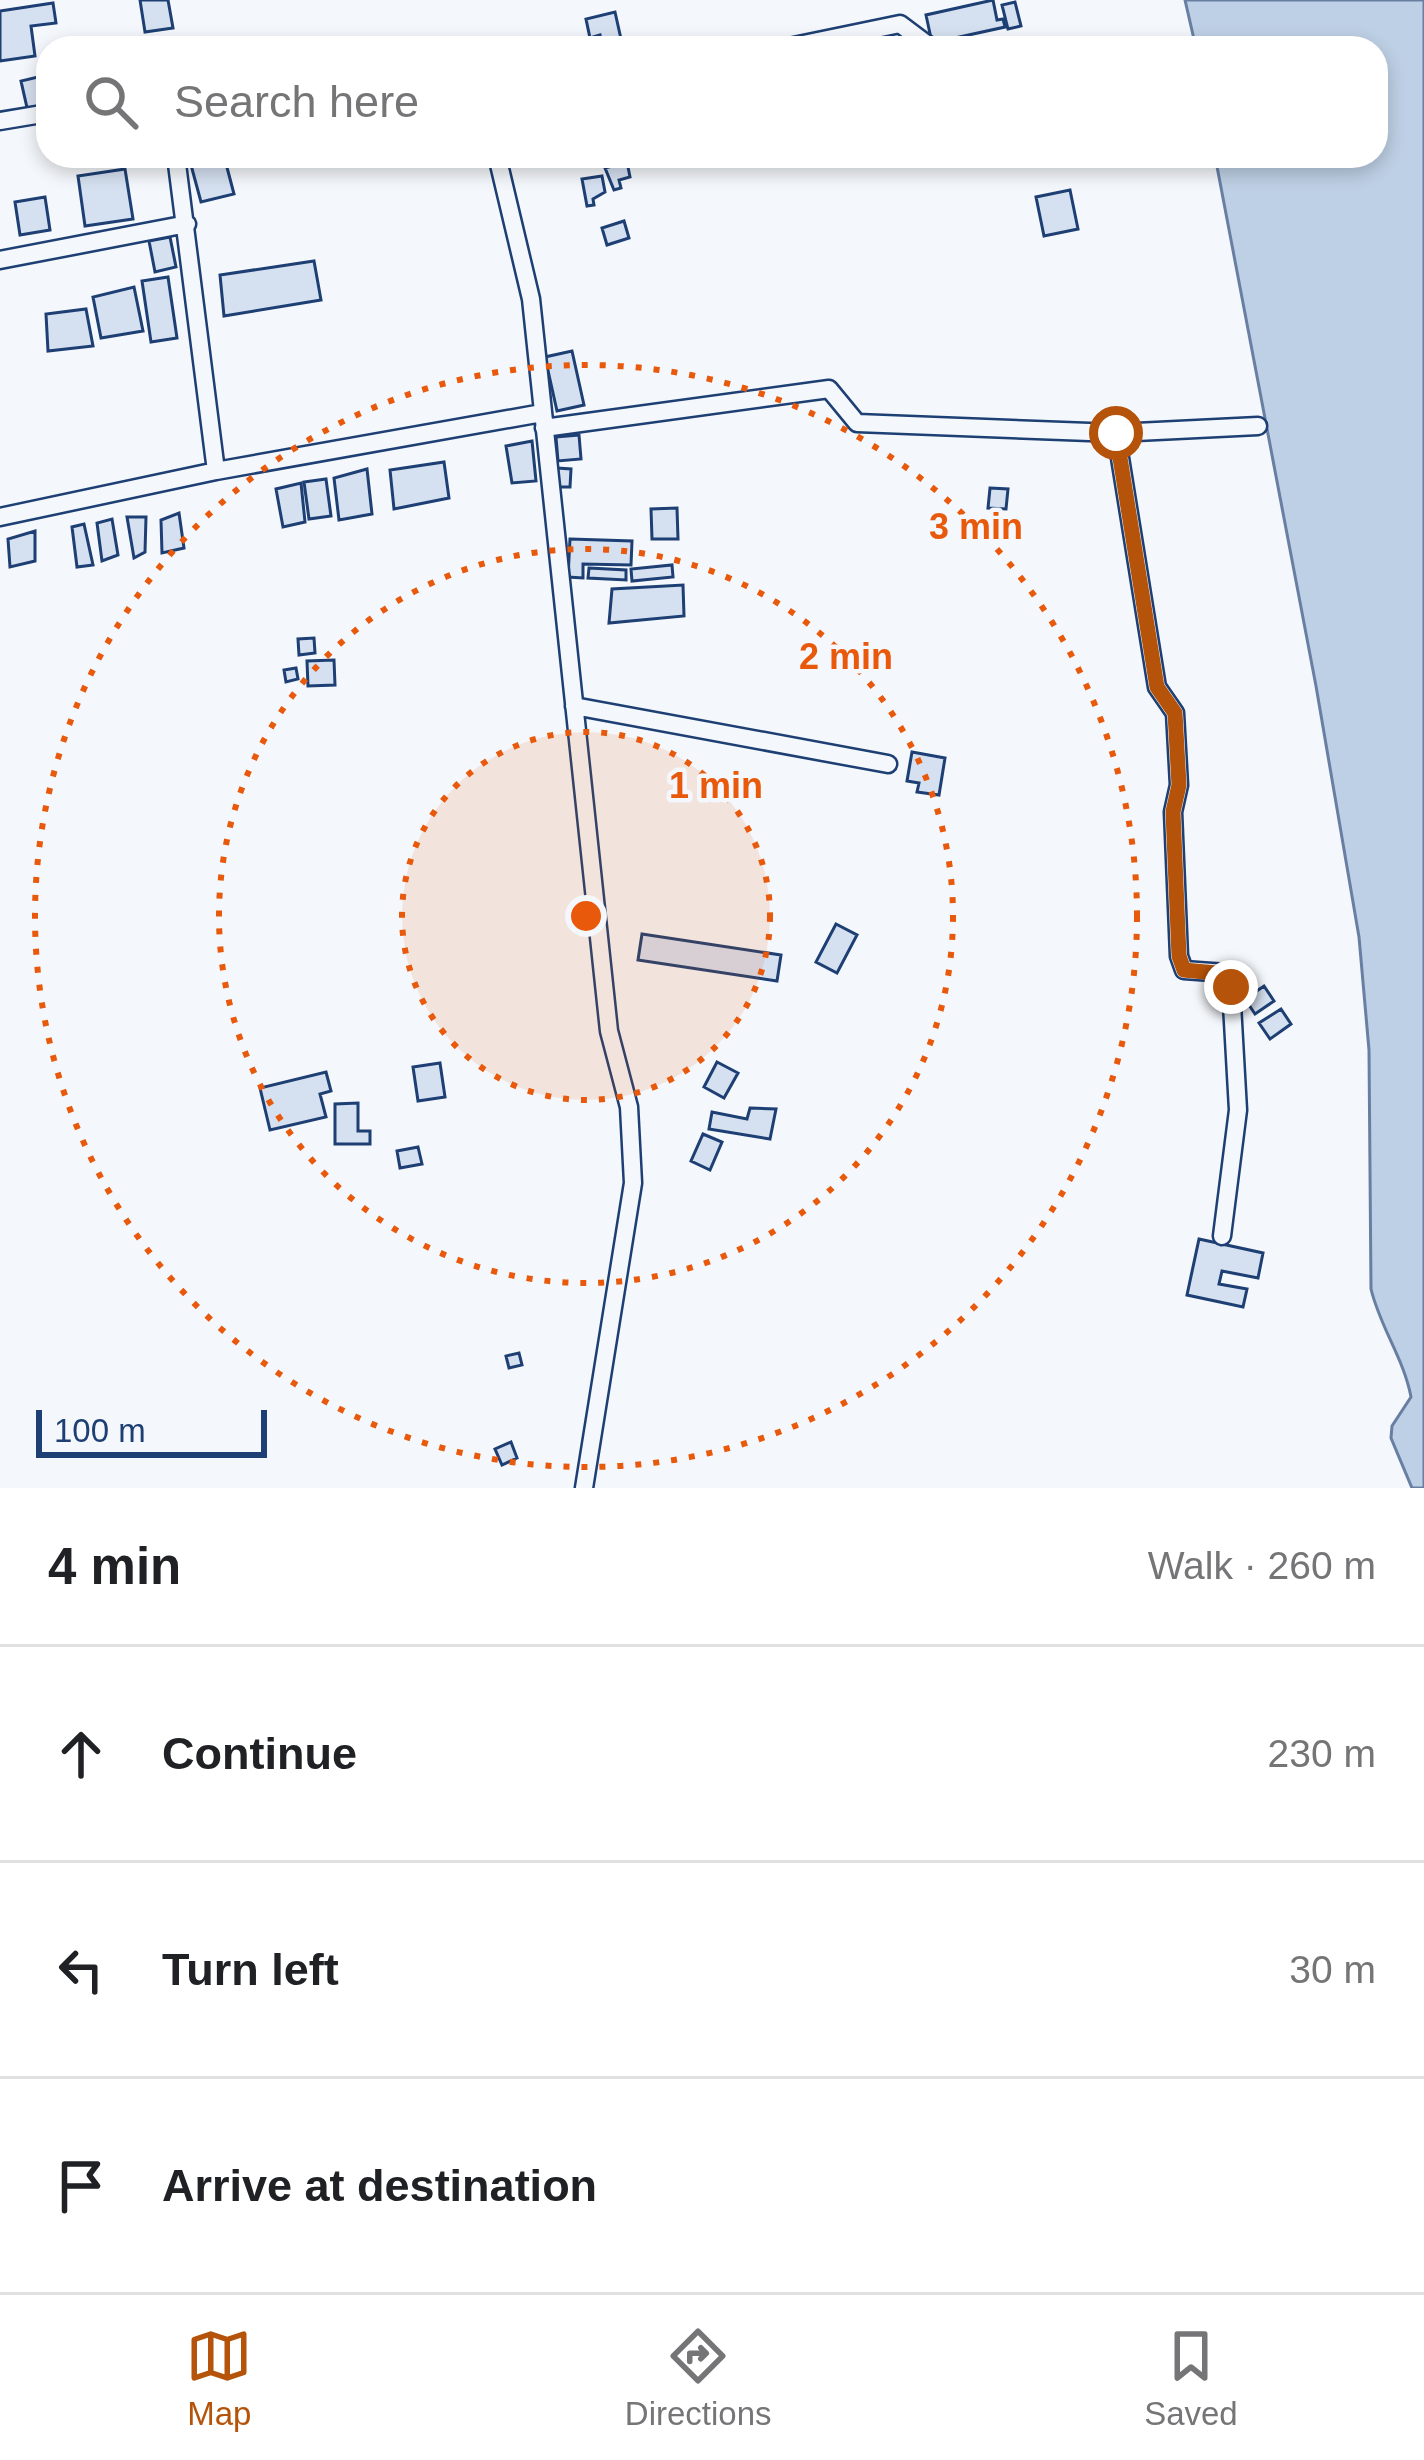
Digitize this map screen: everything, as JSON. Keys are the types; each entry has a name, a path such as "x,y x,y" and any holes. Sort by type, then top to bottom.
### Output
{"street":[{"path":"845,36 901,25 916,36"},
{"path":"0,121 36,115"},
{"path":"178,168 216,471"},
{"path":"499,168 531,299 609,1031 629,1107 633,1184 584,1488"},
{"path":"0,260 188,224"},
{"path":"0,517 216,471 543,420 829,389 857,423 1116,433 1258,425"},
{"path":"1116,433 1157,687 1175,713 1179,785 1173,812 1179,956 1184,970 1226,974 1231,987 1238,1110 1222,1236"},
{"path":"574,706 888,764"}],"water":[{"path":"1185,0 1424,0 1424,1488 1412,1488 1391,1438 1392,1426 1411,1397 1371,1289 1369,1050 1359,937 1217,168 1388,168 1388,36 1193,36"}],"building":[{"path":"140,0 168,0 173,28 145,32"},
{"path":"993,0 997,20 1003,19 1005,27 964,36 930,36 926,15"},
{"path":"1015,2 1021,26 1008,29 1002,5"},
{"path":"53,3 56,23 31,26 35,56 0,61 0,11"},
{"path":"615,12 620,36 590,36 586,19"},
{"path":"36,77 36,110 28,112 21,81"},
{"path":"192,168 227,168 234,194 201,202"},
{"path":"605,168 628,168 630,177 619,180 621,188 614,190"},
{"path":"125,169 133,219 85,226 78,176"},
{"path":"602,176 605,192 587,206 582,179"},
{"path":"1070,190 1078,229 1044,236 1036,197"},
{"path":"45,197 50,230 20,235 15,202"},
{"path":"624,221 629,238 607,245 602,228"},
{"path":"170,237 176,267 155,272 149,241"},
{"path":"314,261 321,300 224,316 220,275"},
{"path":"168,277 177,338 151,342 142,281"},
{"path":"134,287 143,331 101,338 93,297"},
{"path":"86,309 93,346 48,351 46,314"},
{"path":"572,351 584,405 557,411 545,357"},
{"path":"579,435 581,459 558,461 556,437"},
{"path":"532,441 536,481 512,483 506,446"},
{"path":"444,462 449,498 394,509 390,470"},
{"path":"557,468 571,469 570,487 556,487"},
{"path":"367,469 372,514 339,520 334,478"},
{"path":"326,479 331,516 309,519 304,482"},
{"path":"301,483 305,522 283,527 276,489"},
{"path":"990,488 1008,489 1006,509 988,508"},
{"path":"677,508 678,539 652,539 651,509"},
{"path":"179,513 184,548 162,553 161,520"},
{"path":"127,517 146,517 145,552 134,558"},
{"path":"112,519 118,555 102,561 97,523"},
{"path":"84,524 93,565 77,567 72,527"},
{"path":"35,531 35,561 10,567 8,539"},
{"path":"570,539 632,541 631,565 583,564 583,578 568,577"},
{"path":"672,565 673,577 632,581 631,569"},
{"path":"589,568 626,570 626,580 588,578"},
{"path":"683,585 684,616 609,623 612,589"},
{"path":"314,638 315,653 299,655 298,639"},
{"path":"334,660 335,685 308,686 307,661"},
{"path":"296,668 298,679 286,682 284,670"},
{"path":"912,752 945,758 939,795 917,792 919,783 907,781"},
{"path":"836,924 857,935 837,973 816,962"},
{"path":"642,934 781,955 777,981 638,960"},
{"path":"1264,986 1274,1001 1255,1014 1245,999"},
{"path":"1281,1009 1291,1024 1270,1039 1259,1023"},
{"path":"717,1062 738,1073 724,1098 704,1087"},
{"path":"440,1063 445,1097 418,1101 413,1067"},
{"path":"326,1072 331,1091 320,1094 326,1117 270,1130 260,1088"},
{"path":"358,1103 358,1131 370,1131 370,1144 335,1144 335,1104"},
{"path":"750,1108 776,1109 770,1139 709,1129 712,1112 747,1119"},
{"path":"703,1134 722,1142 710,1170 691,1161"},
{"path":"418,1147 422,1164 400,1168 397,1151"},
{"path":"1199,1239 1263,1253 1258,1278 1222,1271 1219,1284 1247,1289 1243,1307 1187,1295"},
{"path":"519,1353 522,1365 509,1368 506,1356"},
{"path":"511,1442 517,1458 502,1465 495,1449"}],"route":[{"path":"1116,433 1157,687 1175,713 1179,785 1173,812 1179,956 1184,970 1226,974 1231,987"}]}
